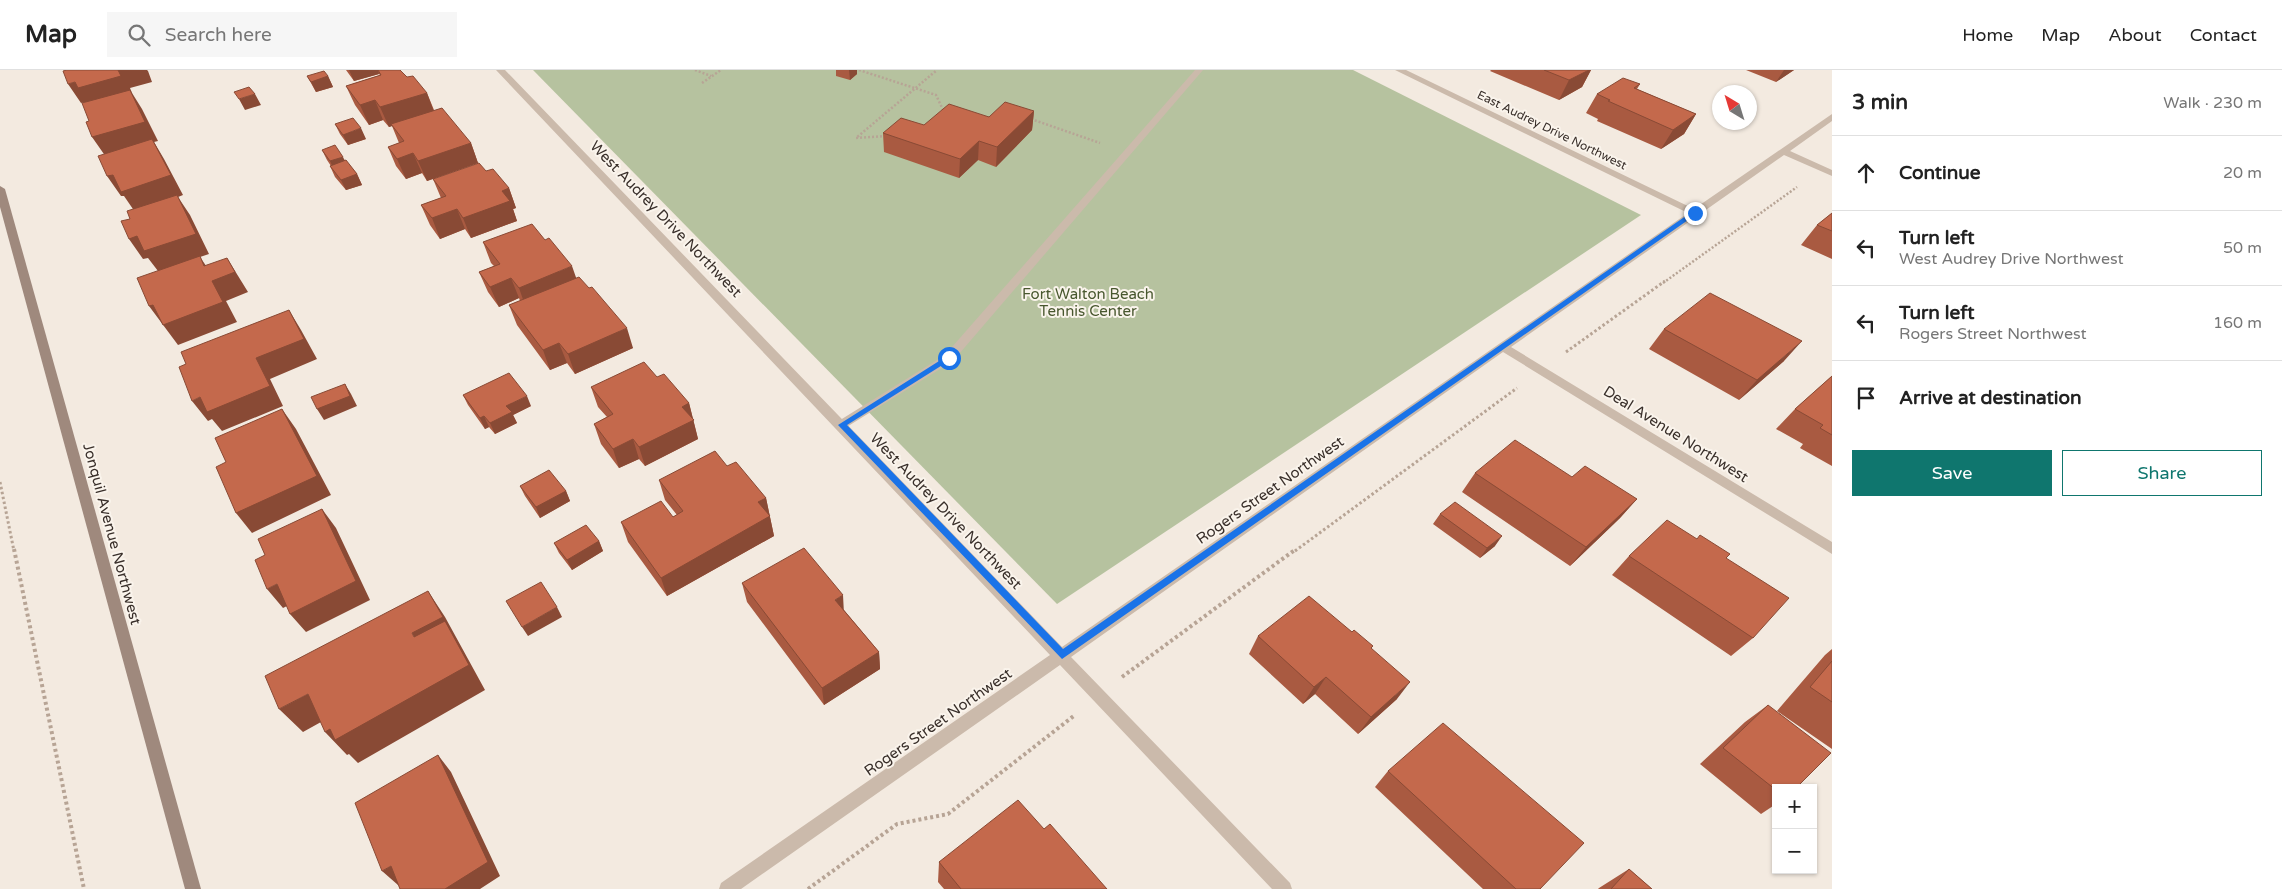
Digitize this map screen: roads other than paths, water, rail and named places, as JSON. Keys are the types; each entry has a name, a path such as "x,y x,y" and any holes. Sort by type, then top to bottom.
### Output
{"street":[{"name":"West Audrey Drive Northwest","path":"500,70 842,425 1284,889"},
{"path":"842,425 949,358 1199,70"},
{"name":"East Audrey Drive Northwest","path":"1399,70 1695,213"},
{"name":"Rogers Street Northwest","path":"727,889 1832,117"},
{"path":"1783,151 1827,171"},
{"name":"Jonquil Avenue Northwest","path":"0,188 193,889"},
{"name":"Deal Avenue Northwest","path":"1503,347 1832,549"}],"park label":[{"name":"Fort Walton Beach Tennis Center","path":"1088,302"}]}
